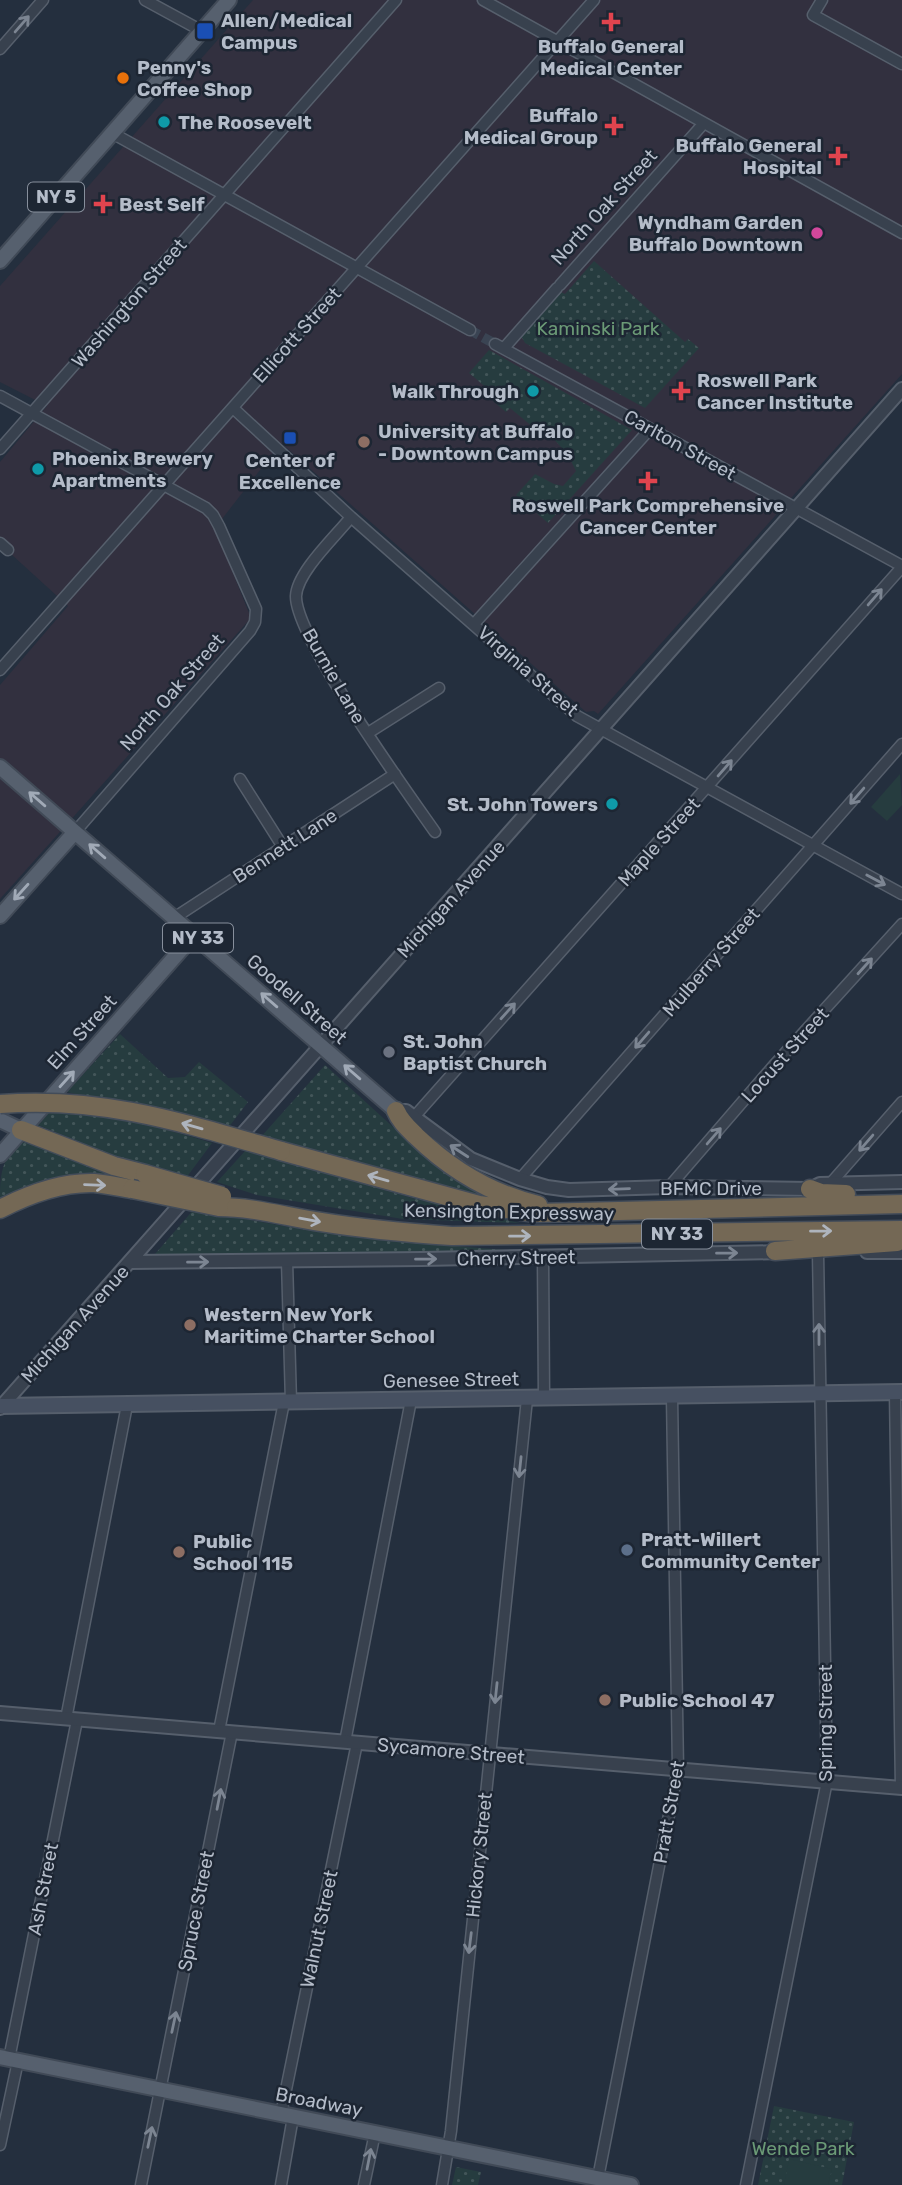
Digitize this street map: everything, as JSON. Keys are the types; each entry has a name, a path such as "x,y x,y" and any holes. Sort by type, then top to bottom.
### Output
{"highway":[{"path":"0,1104 59,1101 119,1108 154,1115 479,1205 536,1213 597,1211"},
{"name":"NY 33","path":"396,1111 399,1119 425,1144 452,1166 480,1183 536,1205 597,1211"},
{"name":"NY 33","path":"22,1130 114,1166 222,1196 243,1207"},
{"path":"0,1209 26,1196 58,1186 93,1183 219,1207 243,1207"},
{"path":"810,1189 821,1194 902,1196"},
{"name":"Kensington Expressway","path":"597,1211 902,1204"},
{"name":"Kensington Expressway","path":"243,1207 331,1223 452,1236 902,1230"},
{"path":"775,1251 902,1242"}],"main road":[{"name":"NY 5","path":"0,261 229,0"},
{"name":"Goodell Street","path":"0,767 396,1111"},
{"name":"North Oak Street","path":"0,916 75,832"},
{"name":"Elm Street","path":"0,1155 194,935"},
{"name":"NY 33","path":"0,1120 22,1130"},
{"name":"Genesee Street","path":"1,1407 899,1392"},
{"name":"Broadway","path":"9,2059 449,2148 593,2180 631,2185"}],"street":[{"path":"0,49 43,0"},
{"path":"145,0 202,31"},
{"name":"Washington Street","path":"0,449 396,0"},
{"path":"483,0 902,233"},
{"name":"Ellicott Street","path":"0,670 594,0"},
{"path":"821,0 813,15 902,64"},
{"name":"North Oak Street","path":"499,346 559,287 704,123"},
{"path":"112,133 470,330"},
{"name":"Carlton Street","path":"499,346 902,566"},
{"name":"Michigan Avenue","path":"1,1407 902,389"},
{"path":"0,396 163,486"},
{"name":"Virginia Street","path":"233,408 351,517 578,716 902,894"},
{"path":"474,624 650,429"},
{"name":"North Oak Street","path":"75,832 242,641 255,622 256,608 213,515 197,501 163,486"},
{"name":"Burnie Lane","path":"351,517 305,573 296,595 301,619 317,651 368,733 435,832"},
{"name":"Maple Street","path":"414,1117 902,566"},
{"path":"368,733 439,688"},
{"name":"Mulberry Street","path":"520,1179 902,744"},
{"name":"Bennett Lane","path":"174,918 395,774"},
{"path":"240,779 284,847"},
{"name":"Locust Street","path":"669,1187 775,1064 902,924"},
{"path":"830,1184 902,1102"},
{"name":"Goodell Street","path":"396,1111 405,1111 471,1159 520,1179"},
{"name":"BFMC Drive","path":"520,1179 569,1190 669,1187 810,1189 820,1184 902,1182"},
{"name":"Cherry Street","path":"130,1262 775,1251 902,1252"},
{"name":"Spring Street","path":"746,2185 827,1782 818,1253"},
{"path":"543,1257 544,1398"},
{"name":"Spruce Street","path":"141,2185 287,1402 287,1261"},
{"path":"899,1392 902,1788"},
{"name":"Pratt Street","path":"593,2180 678,1769 672,1397"},
{"name":"Hickory Street","path":"442,2185 449,2148 527,1399"},
{"name":"Walnut Street","path":"281,2185 287,2115 411,1400"},
{"name":"Ash Street","path":"0,2145 9,2059 127,1405"},
{"name":"Sycamore Street","path":"0,1713 902,1788"},
{"path":"364,2185 375,2133"}],"shaded area":[{"path":"253,0 902,0 902,374 598,714 594,711 586,712 281,443 215,528 251,618 0,899 0,685 68,606 0,544 0,462 47,406 0,382 0,286"}],"green space":[{"name":"Kaminski Park","path":"594,261 685,342 688,339 699,348 645,408 525,343 521,336 561,292 565,294"},
{"name":"Kaminski Park","path":"489,350 632,430 548,523 516,495 535,474 563,486 576,471 568,455 552,437 553,434 544,426 539,432 510,408 506,412 493,401 496,396 469,373"},
{"path":"900,774 902,805 887,821 871,807"},
{"path":"120,1034 168,1078 185,1077 199,1062 248,1102 228,1128 67,1092"},
{"path":"325,1065 426,1157 449,1174 501,1200 478,1198 260,1138"},
{"path":"51,1110 94,1114 172,1131 212,1143 186,1178 129,1162 38,1125"},
{"path":"26,1141 122,1175 89,1177 0,1203 1,1176 6,1160 17,1146"},
{"path":"246,1150 412,1198 520,1223 403,1219 257,1195 217,1182"},
{"path":"195,1208 311,1230 506,1250 184,1256 155,1254"},
{"name":"Wende Park","path":"774,2106 854,2122 842,2185 758,2185"},
{"path":"789,2159 832,2169 828,2185 784,2185"},
{"path":"456,2167 481,2172 478,2185 452,2185"}],"tunnel":[{"path":"470,330 495,344"}],"place":[{"name":"Buffalo General Medical Center","path":"611,22"},
{"name":"Allen/Medical Campus","path":"205,31"},
{"name":"Penny's Coffee Shop","path":"123,78"},
{"name":"The Roosevelt","path":"164,122"},
{"name":"Buffalo Medical Group","path":"614,126"},
{"name":"Buffalo General Hospital","path":"838,156"},
{"name":"Best Self","path":"103,204"},
{"name":"Wyndham Garden Buffalo Downtown","path":"817,233"},
{"name":"Walk Through","path":"533,391"},
{"name":"Roswell Park Cancer Institute","path":"681,391"},
{"name":"Center of Excellence","path":"290,438"},
{"name":"University at Buffalo - Downtown Campus","path":"364,442"},
{"name":"Phoenix Brewery Apartments","path":"38,469"},
{"name":"Roswell Park Comprehensive Cancer Center","path":"648,481"},
{"name":"St. John Towers","path":"612,804"},
{"name":"St. John Baptist Church","path":"389,1052"},
{"name":"Western New York Maritime Charter School","path":"190,1325"},
{"name":"Pratt-Willert Community Center","path":"627,1550"},
{"name":"Public School 115","path":"179,1552"},
{"name":"Public School 47","path":"605,1700"}]}
